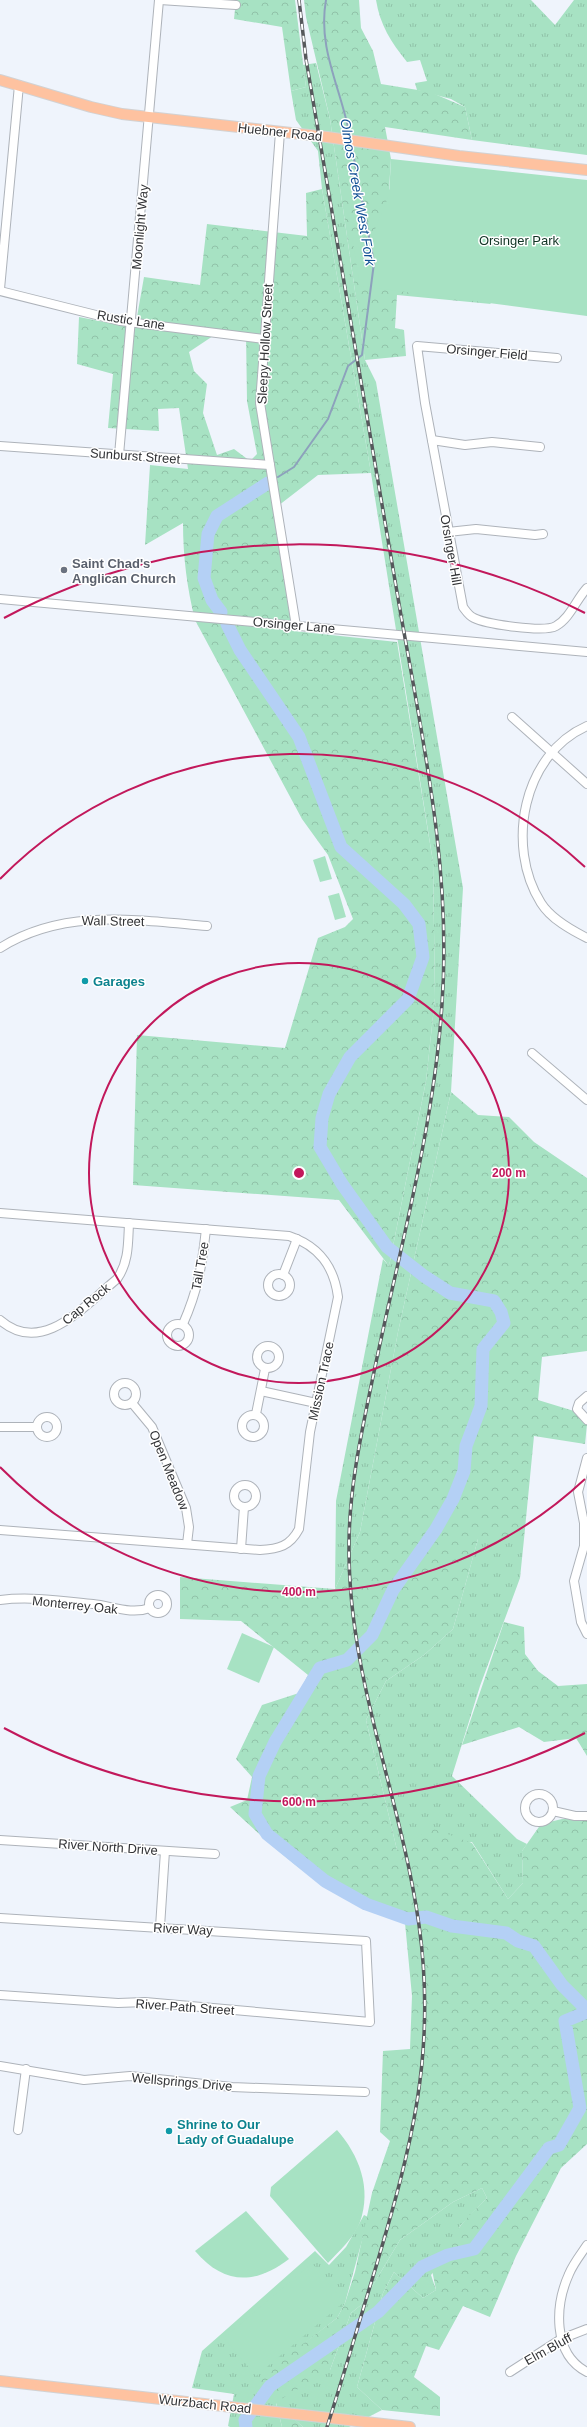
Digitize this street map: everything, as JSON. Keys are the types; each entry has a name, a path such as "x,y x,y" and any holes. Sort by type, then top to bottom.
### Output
{"main road":[{"name":"Huebner Road","path":"0,80 91,107 149,117 327,137 587,170"},
{"name":"Wurzbach Road","path":"0,2381 410,2427"}],"street":[{"path":"160,0 236,5"},
{"name":"Moonlight Way","path":"120,455 160,0"},
{"path":"0,290 19,85"},
{"name":"Sleepy Hollow Street","path":"280,132 260,404 296,626"},
{"name":"Rustic Lane","path":"0,290 120,321 264,339"},
{"name":"Orsinger Field","path":"417,346 557,358"},
{"name":"Orsinger Hill","path":"417,346 448,532 463,607 476,619 525,628 550,628 565,618 587,588"},
{"path":"432,440 465,445 502,442 540,447"},
{"name":"Sunburst Street","path":"0,446 270,465"},
{"path":"448,532 468,529 535,536 543,534"},
{"name":"Orsinger Lane","path":"0,599 587,652"},
{"path":"512,717 587,784"},
{"path":"587,726 568,738 552,752 538,771 528,796 523,834 525,864 532,885 548,912 587,938"},
{"name":"Wall Street","path":"0,948 39,929 78,920 109,918 207,926"},
{"path":"532,1053 587,1100"},
{"name":"Mission Trace","path":"0,1213 280,1234 297,1239 315,1249 325,1259 334,1277 338,1297 316,1403 302,1486 300,1525 294,1538 278,1549 242,1549 0,1530"},
{"name":"Cap Rock","path":"0,1320 18,1331 33,1334 43,1333 62,1325 117,1279 122,1272 128,1253 129,1223"},
{"name":"Tall Tree","path":"183,1324 196,1293 206,1229"},
{"path":"283,1275 297,1239"},
{"path":"256,1414 265,1369"},
{"path":"261,1392 316,1403"},
{"path":"587,1396 579,1403 577,1409 587,1420"},
{"name":"Open Meadow","path":"132,1403 152,1427 186,1508 189,1527 187,1544"},
{"path":"0,1427 36,1427"},
{"path":"587,1458 578,1492 585,1512 586,1532 584,1546 574,1581 581,1622 587,1634"},
{"path":"242,1549 244,1507"},
{"name":"Monterrey Oak","path":"0,1600 13,1598 94,1604 116,1610 144,1610 150,1608"},
{"path":"553,1811 575,1816 587,1816"},
{"name":"River North Drive","path":"0,1840 215,1854"},
{"path":"160,1927 165,1851"},
{"name":"River Way","path":"0,1918 117,1927 160,1927 366,1941 370,2022"},
{"name":"River Path Street","path":"0,1995 118,2003 146,2002 370,2022"},
{"name":"Wellsprings Drive","path":"0,2066 26,2069 84,2080 130,2076 232,2087 365,2092"},
{"path":"18,2130 26,2069"},
{"path":"587,2245 573,2266 566,2282 560,2314 561,2338 571,2358 587,2372"},
{"name":"Elm Bluff","path":"510,2372 561,2338 587,2329"}],"green space":[{"path":"236,0 295,0 306,87 291,91 282,27 234,19"},
{"path":"304,0 359,0 361,28 373,51 381,84 430,92 465,107 472,140 385,127 391,159 389,189 491,304 397,295 395,328 404,330 406,356 365,360 330,119 306,17"},
{"path":"376,0 531,0 555,25 574,0 587,0 587,155 472,140 465,107 451,99 417,90 415,83 427,81 420,60 407,62 401,55 383,25"},
{"path":"316,63 330,119 365,360 376,382 463,888 451,1092 398,1332 360,1532 335,1589 336,1501 383,1259 389,1266 426,1081 435,998 433,862 371,473 322,189 318,151 296,120 291,91 306,87 303,65"},
{"name":"Orsinger Park","path":"391,159 587,180 587,316 360,286 352,237 371,239 389,195"},
{"path":"322,189 371,473 318,475 274,509 293,631 397,642 433,862 435,998 426,1081 389,1266 339,1200 133,1185 137,1035 285,1048 318,938 345,927 353,919 328,855 302,819 195,620 186,572 183,523 145,545 150,465 188,469 179,408 158,409 159,431 108,428 113,374 77,364 79,317 135,328 144,277 200,285 207,224 307,236 306,193","holes":["222,330 246,333 247,401 257,454 250,461 234,449 217,455 203,413 207,384 194,371 189,352"]},
{"path":"325,856 332,879 320,882 313,860"},
{"path":"339,893 346,917 335,920 328,896"},
{"path":"451,1092 478,1115 509,1117 534,1142 587,1178 587,1351 542,1357 538,1400 574,1411 587,1424 585,1444 534,1436 524,1539 478,1539 453,1629 424,1655 386,1681 366,1720 397,1850 431,1828 472,1843 508,1899 523,1883 522,1851 541,1824 562,1819 587,1819 587,2144 561,2168 516,2256 490,2317 463,2306 439,2350 426,2346 414,2377 440,2397 440,2416 382,2410 357,2387 383,2293 394,2272 423,2298 436,2290 430,2260 452,2250 455,2235 459,2228 487,2198 482,2188 453,2202 400,2240 361,2305 351,2313 330,2370 276,2402 258,2385 270,2369 337,2318 345,2303 355,2272 372,2193 390,2141 380,2132 383,2051 410,2049 412,1996 405,1923 384,1912 340,1894 319,1882 284,1855 230,1807 247,1800 252,1777 236,1759 262,1705 299,1693 308,1675 241,1621 180,1619 180,1577 335,1589 360,1532 398,1332"},
{"path":"478,1539 524,1539 520,1578 480,1686 452,1776 517,1839 527,1844 522,1851 523,1883 508,1899 472,1842 397,1850 366,1720 386,1681 424,1655 453,1629"},
{"path":"504,1622 524,1627 525,1654 538,1671 558,1686 587,1684 587,1756 576,1738 544,1742 519,1727 462,1745"},
{"path":"242,1633 274,1647 259,1683 227,1669"},
{"path":"337,2130 352,2150 357,2161 364,2185 365,2197 360,2222 357,2228 346,2244 328,2263 270,2196 271,2187"},
{"path":"482,2188 487,2198 460,2226 452,2250 431,2275 436,2290 423,2298 394,2272 383,2293 357,2387 382,2410 349,2427 303,2427 276,2403 282,2427 230,2427 228,2426 234,2394 192,2388 202,2351 315,2251 329,2265 346,2247 364,2215 368,2217 345,2303 337,2318 305,2343 330,2370 351,2313 361,2305 400,2240 453,2202"},
{"path":"246,2211 289,2259 264,2274 240,2278 217,2270 195,2251"},
{"path":"312,2263 344,2302 256,2376 224,2338"},
{"path":"276,2402 303,2427 282,2427"}],"waterway":[{"name":"Olmos Creek West Fork","path":"326,0 324,18 325,35 332,69 350,137"},
{"name":"Olmos Creek West Fork","path":"278,477 294,467 328,419 348,366 362,355 374,263 351,143"},
{"name":"Olmos Creek West Fork","path":"221,612 212,600 204,578 208,534 217,516 268,483"},
{"name":"Olmos Creek West Fork","path":"227,624 240,650 299,737 341,847 404,904 419,924 423,957 408,999 350,1057 329,1094 322,1118 320,1147 342,1184 387,1247 424,1276 450,1293 494,1301 501,1312 504,1323 483,1349 481,1406 466,1446 464,1471 453,1499 436,1529 393,1590 372,1635 347,1660 320,1668 275,1742 259,1776 255,1814 267,1834 325,1881 366,1904 408,1919 426,1917 452,1926 506,1933 518,1941 534,1946 562,1985 587,2010"},
{"name":"Olmos Creek West Fork","path":"246,2427 245,2420 270,2386 378,2312 422,2267 448,2255 474,2249 549,2148 559,2145 580,2108 565,2021 587,2012"}],"railway":[{"path":"299,0 306,59 425,749 439,850 443,901 444,952 442,1004 432,1097 424,1143 361,1437 351,1502 349,1546 351,1595 357,1643 366,1690 411,1877 419,1925 424,1972 425,2016 422,2059 417,2100 400,2183 327,2427"}],"place":[{"name":"Saint Chad's Anglican Church","path":"64,570"},
{"name":"Garages","path":"85,981"},
{"name":"Shrine to Our Lady of Guadalupe","path":"169,2131"}]}
